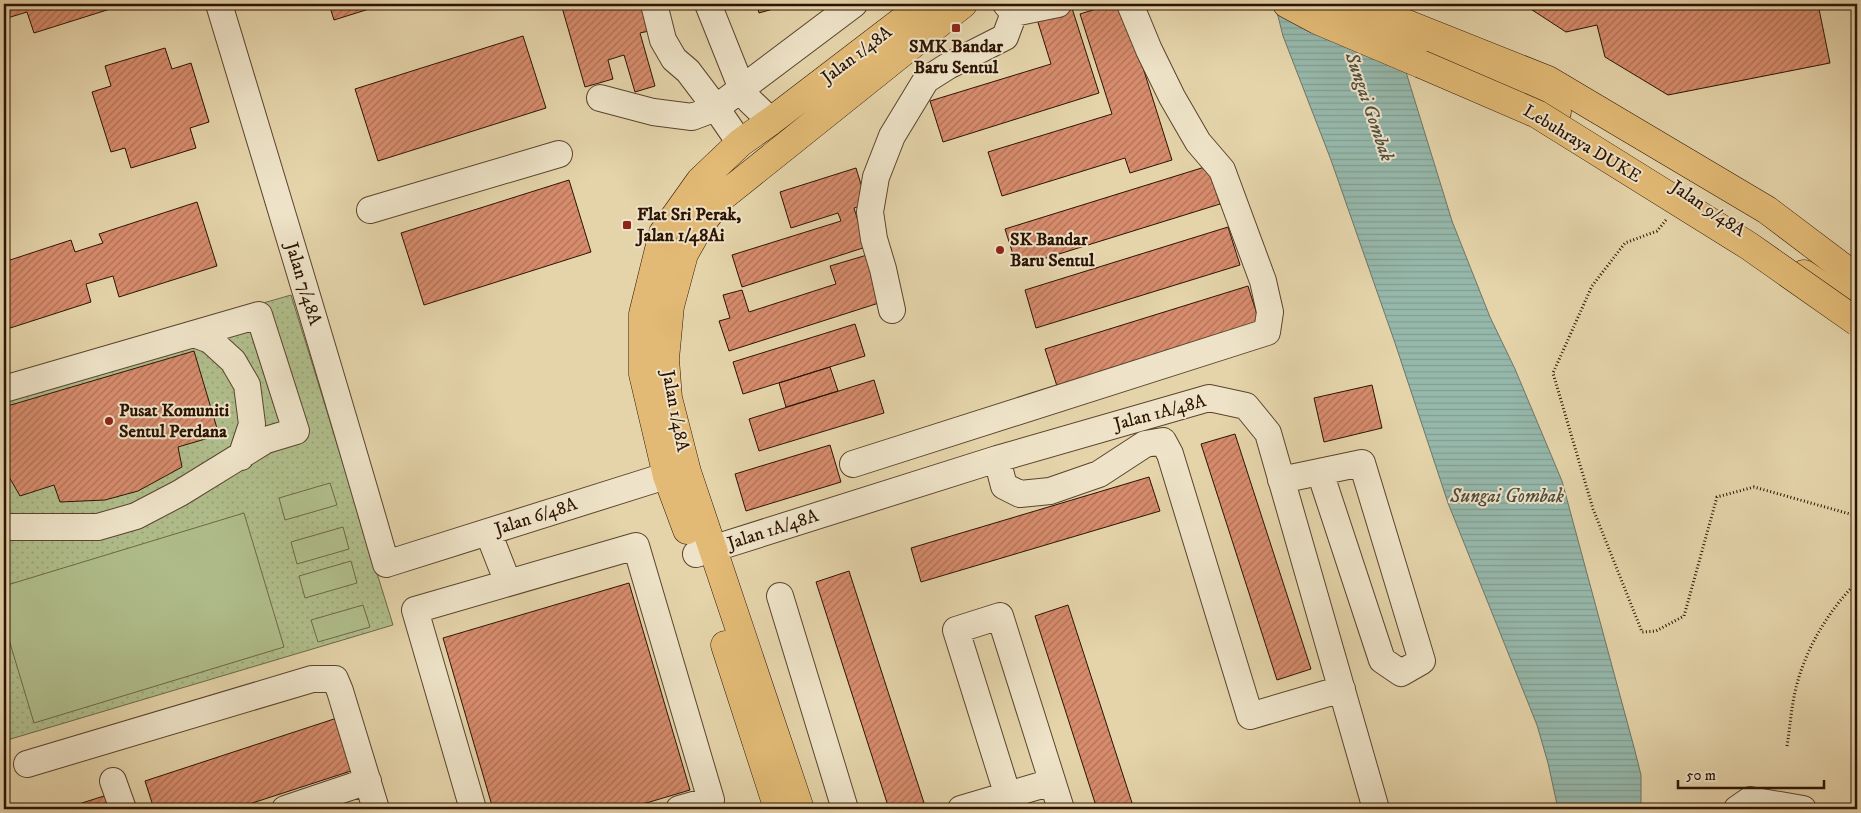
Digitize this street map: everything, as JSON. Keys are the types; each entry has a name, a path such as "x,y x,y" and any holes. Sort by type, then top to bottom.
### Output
{"main road":[{"name":"Jalan 1/48A","path":"782,806 704,551 643,374 643,314 663,233 700,180 740,143 924,4"},
{"name":"Jalan 1/48A","path":"677,474 665,359 670,306 684,254 700,224 722,196 963,4"},
{"name":"Lebuhraya DUKE","path":"1287,4 1317,20 1537,114 1749,246 1857,322"},
{"name":"Jalan 9/48A","path":"1315,4 1468,62 1587,129 1825,288 1857,296"},
{"name":"Lebuhraya DUKE","path":"1357,4 1548,80 1767,210 1857,278"}],"street":[{"name":"Jalan 7/48A","path":"219,4 321,339 386,564"},
{"path":"654,4 663,40 674,58 688,72 716,108 740,143"},
{"path":"708,4 742,89 750,101 771,121"},
{"path":"600,98 653,112 692,117 716,108 854,4"},
{"path":"892,310 874,239 870,212 876,177 892,136 926,80 948,66 1005,38 1010,8 1058,4"},
{"path":"853,464 1268,332 1270,312 1262,281 1222,170 1198,142 1172,97 1149,50 1130,4"},
{"path":"370,210 558,154"},
{"path":"4,389 259,316 296,432 266,440 180,493 136,516 98,527 4,527"},
{"path":"194,334 210,340 233,361 247,385 252,424 241,457"},
{"name":"Jalan 1A/48A","path":"704,551 997,459 1209,398 1246,406 1268,433 1376,809"},
{"path":"997,459 1004,486 1020,494 1027,494 1050,491 1099,474 1145,444 1164,441 1170,454 1250,716 1342,688"},
{"path":"1281,480 1362,463 1422,661 1401,673 1382,660 1320,472"},
{"name":"Jalan 6/48A","path":"386,564 677,474"},
{"path":"488,532 508,583"},
{"path":"473,809 415,610 636,546 711,800 679,809"},
{"path":"780,596 845,809"},
{"path":"1009,802 956,630 1000,616 1061,809"},
{"path":"27,764 312,679 335,679 376,809"},
{"path":"113,781 123,809"},
{"path":"285,809 368,782"},
{"path":"961,809 1009,802 1052,782"},
{"path":"1737,809 1750,800 1802,809"}],"path":[{"path":"1686,194 1657,231 1625,243 1592,286 1552,373 1593,509 1642,632 1656,631 1684,616 1717,497 1754,488 1857,516"},
{"path":"1787,746 1795,691 1812,642 1843,596 1857,582"}],"green space":[{"path":"291,295 393,625 4,741 4,378"},
{"path":"330,483 337,505 285,520 279,498"},
{"path":"244,513 284,647 34,723 4,623 4,586"},
{"path":"343,527 349,549 297,564 291,542"},
{"path":"351,561 357,583 305,598 299,576"},
{"path":"363,605 370,627 318,642 311,620"}],"water":[{"name":"Sungai Gombak","path":"1275,4 1385,4 1452,221 1490,317 1515,369 1562,481 1641,775 1641,809 1558,809 1537,725 1448,503 1331,160 1283,36"}],"building":[{"path":"4,4 126,4 34,33 27,12 4,19"},
{"path":"329,4 385,4 334,20"},
{"path":"561,4 648,4 649,31 640,33 655,86 635,92 624,55 608,60 613,79 585,87"},
{"path":"747,4 771,4 773,9 759,13 757,5 749,8"},
{"path":"1112,4 1123,4 1172,160 1130,173 1125,158 1002,196 988,152 1112,114 1080,14"},
{"path":"1523,4 1818,4 1830,63 1668,95 1605,57 1597,25 1566,32"},
{"path":"1071,5 1099,93 943,142 930,101 1051,64 1036,16"},
{"path":"523,36 546,108 378,161 355,89"},
{"path":"165,48 172,69 191,63 209,122 190,128 196,148 131,168 125,148 111,152 92,92 111,86 105,66"},
{"path":"1208,166 1220,204 1017,267 1005,229"},
{"path":"856,168 867,204 854,208 866,247 742,287 732,255 841,221 838,213 791,228 780,192"},
{"path":"569,180 591,252 424,305 401,233"},
{"path":"197,202 217,266 119,297 113,276 86,284 91,302 4,330 4,262 71,240 75,252 103,243 99,234"},
{"path":"1228,227 1240,265 1036,328 1025,290"},
{"path":"867,255 882,302 729,351 719,321 730,318 723,295 742,290 749,312 836,284 830,266"},
{"path":"1248,286 1260,324 1057,386 1045,349"},
{"path":"855,324 865,356 743,394 733,362"},
{"name":"Pusat Komuniti Sentul Perdana","path":"194,351 219,435 178,447 182,467 138,491 105,500 60,502 54,485 20,496 4,468 4,407"},
{"path":"830,367 838,391 786,407 779,383"},
{"path":"874,380 884,413 759,451 749,419"},
{"path":"1372,385 1382,428 1324,442 1314,398"},
{"path":"1235,434 1311,669 1277,680 1201,444"},
{"path":"830,445 841,482 746,511 735,474"},
{"path":"1149,477 1160,511 921,582 911,548"},
{"path":"849,571 925,806 916,809 889,809 816,582"},
{"path":"629,583 690,790 626,809 493,809 443,638"},
{"path":"1068,605 1134,809 1097,809 1035,616"},
{"path":"337,718 354,770 234,809 154,809 145,781"},
{"path":"107,795 112,809 63,809"}],"place":[{"name":"SMK Bandar Baru Sentul","path":"956,28"},
{"name":"Flat Sri Perak, Jalan 1/48Ai","path":"627,225"},
{"name":"SK Bandar Baru Sentul","path":"1000,250"},
{"name":"Pusat Komuniti Sentul Perdana","path":"109,421"}]}
